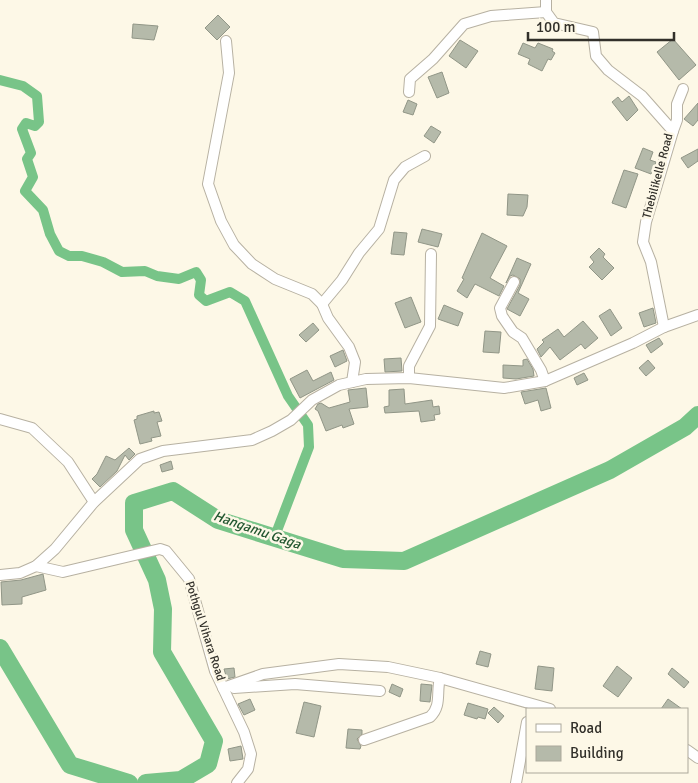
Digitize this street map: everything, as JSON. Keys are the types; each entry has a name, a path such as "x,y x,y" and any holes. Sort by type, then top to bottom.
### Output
{"street":[{"path":"409,92 410,79 433,59 464,24 491,16 546,12 546,0"},
{"name":"Thebilikelle Road","path":"546,12 554,23 593,32 596,56 608,70 642,96 673,131 646,222 643,242 650,262 664,327"},
{"path":"226,40 229,73 208,184 221,221 234,245 252,264 275,279 312,294 322,304 328,318 349,347 355,362 352,382"},
{"path":"673,131 677,120 677,104 683,89"},
{"path":"322,304 342,280 359,253 379,230 394,180 405,167 425,156"},
{"path":"409,378 409,366 430,326 431,254"},
{"path":"514,282 500,308 502,316 513,332 522,338 541,370 545,381"},
{"path":"0,575 20,573 36,566 55,548 94,502 140,459 163,451 252,440 272,432 291,420 312,400 339,385 366,379 409,378 504,388 545,381 633,343 664,327 698,315"},
{"path":"0,419 32,428 68,462 94,502"},
{"name":"Pothgul Vihara Road","path":"36,566 63,572 160,549 166,551 189,579 215,671 244,732 251,754 248,769 237,783"},
{"path":"223,688 263,674 339,664 388,666 440,678 530,706 543,708"},
{"path":"364,740 430,717 435,713 440,678"},
{"path":"223,688 295,684 380,691"},
{"path":"516,783 526,728"}],"building":[{"path":"218,15 230,27 217,40 205,28"},
{"path":"133,24 158,26 154,40 132,38"},
{"path":"673,39 696,65 679,80 657,52"},
{"path":"460,40 478,51 466,68 449,56"},
{"path":"523,43 535,48 538,43 553,49 552,51 555,53 551,60 548,59 542,71 528,64 530,59 518,54"},
{"path":"442,72 449,93 437,98 428,77"},
{"path":"629,96 638,110 627,121 612,102 618,97 622,102"},
{"path":"408,100 417,104 413,115 403,112"},
{"path":"698,103 698,120 693,126 684,119"},
{"path":"431,126 441,132 434,143 424,136"},
{"path":"643,148 653,152 650,160 656,162 651,174 635,168"},
{"path":"698,149 698,161 688,168 681,158"},
{"path":"624,170 638,174 626,208 612,203"},
{"path":"508,194 528,195 527,207 523,216 507,215"},
{"path":"422,229 442,234 438,247 418,242"},
{"path":"394,232 407,233 404,255 391,254"},
{"path":"482,233 507,246 490,278 504,286 499,296 475,284 467,298 457,291 464,279 462,278"},
{"path":"599,248 605,254 603,257 614,268 602,280 589,267 594,262 590,257"},
{"path":"517,258 531,264 518,293 529,299 520,316 507,309 520,285 520,279 513,275 510,276 506,283"},
{"path":"411,297 421,322 405,328 395,303"},
{"path":"444,305 463,313 458,326 438,319"},
{"path":"653,308 656,323 644,327 639,313"},
{"path":"610,309 622,328 611,336 599,316"},
{"path":"583,321 598,338 585,349 581,344 560,360 550,347 541,357 537,349 544,342 542,340 558,329 564,337"},
{"path":"313,323 319,330 306,342 299,335"},
{"path":"485,331 501,332 499,353 483,352"},
{"path":"659,338 663,344 651,353 646,345"},
{"path":"343,350 347,361 335,367 330,356"},
{"path":"401,358 402,371 385,372 384,359"},
{"path":"527,359 533,369 534,376 516,379 503,378 503,365 523,366 523,360"},
{"path":"648,360 655,368 646,376 639,368"},
{"path":"307,370 313,381 331,372 334,380 300,398 290,379"},
{"path":"584,373 588,380 577,385 574,378"},
{"path":"366,388 368,407 349,409 354,424 343,428 342,425 326,431 318,411 315,409 318,404 321,403 329,408 350,402 348,390"},
{"path":"546,388 551,408 541,411 538,400 525,404 521,392"},
{"path":"404,389 405,404 432,400 433,407 439,406 440,414 434,415 435,420 421,422 419,411 385,413 384,407 389,406 389,390"},
{"path":"154,411 154,413 159,412 162,421 157,422 161,436 151,438 152,441 140,444 134,420 137,419 137,416"},
{"path":"129,448 135,454 129,460 125,455 117,471 100,487 92,479 97,474 106,456 115,460"},
{"path":"171,461 173,469 162,472 160,465"},
{"path":"43,574 46,590 22,597 22,604 2,605 1,582 21,580"},
{"path":"480,651 491,654 488,667 476,664"},
{"path":"538,666 554,668 552,691 535,689"},
{"path":"617,666 632,678 618,697 603,686"},
{"path":"234,668 235,677 227,679 224,669"},
{"path":"672,668 689,682 684,688 668,674"},
{"path":"392,684 403,689 400,697 389,692"},
{"path":"421,684 432,685 430,702 420,701"},
{"path":"250,699 255,710 244,715 238,704"},
{"path":"668,699 681,708 662,708"},
{"path":"304,702 321,706 314,737 296,733"},
{"path":"468,703 488,709 485,719 464,715"},
{"path":"494,707 504,716 498,723 488,713"},
{"path":"348,729 362,730 362,734 357,739 361,746 360,749 346,748"},
{"path":"241,746 243,759 230,761 228,749"}],"waterway":[{"path":"0,80 23,86 37,96 39,122 35,126 26,123 22,129 31,153 27,159 33,177 25,191 43,210 50,234 59,251 69,256 82,256 103,262 122,272 145,271 157,276 179,279 196,272 201,280 199,295 206,301 230,292 245,301 288,396 308,425 309,447 275,536"},
{"name":"Hangamu Gaga","path":"146,783 181,780 208,764 214,741 162,652 163,609 157,580 134,530 134,503 173,491 218,520 343,559 404,561 610,470 685,427 698,415"},
{"name":"Hangamu Gaga","path":"0,648 70,765 129,783"}]}
